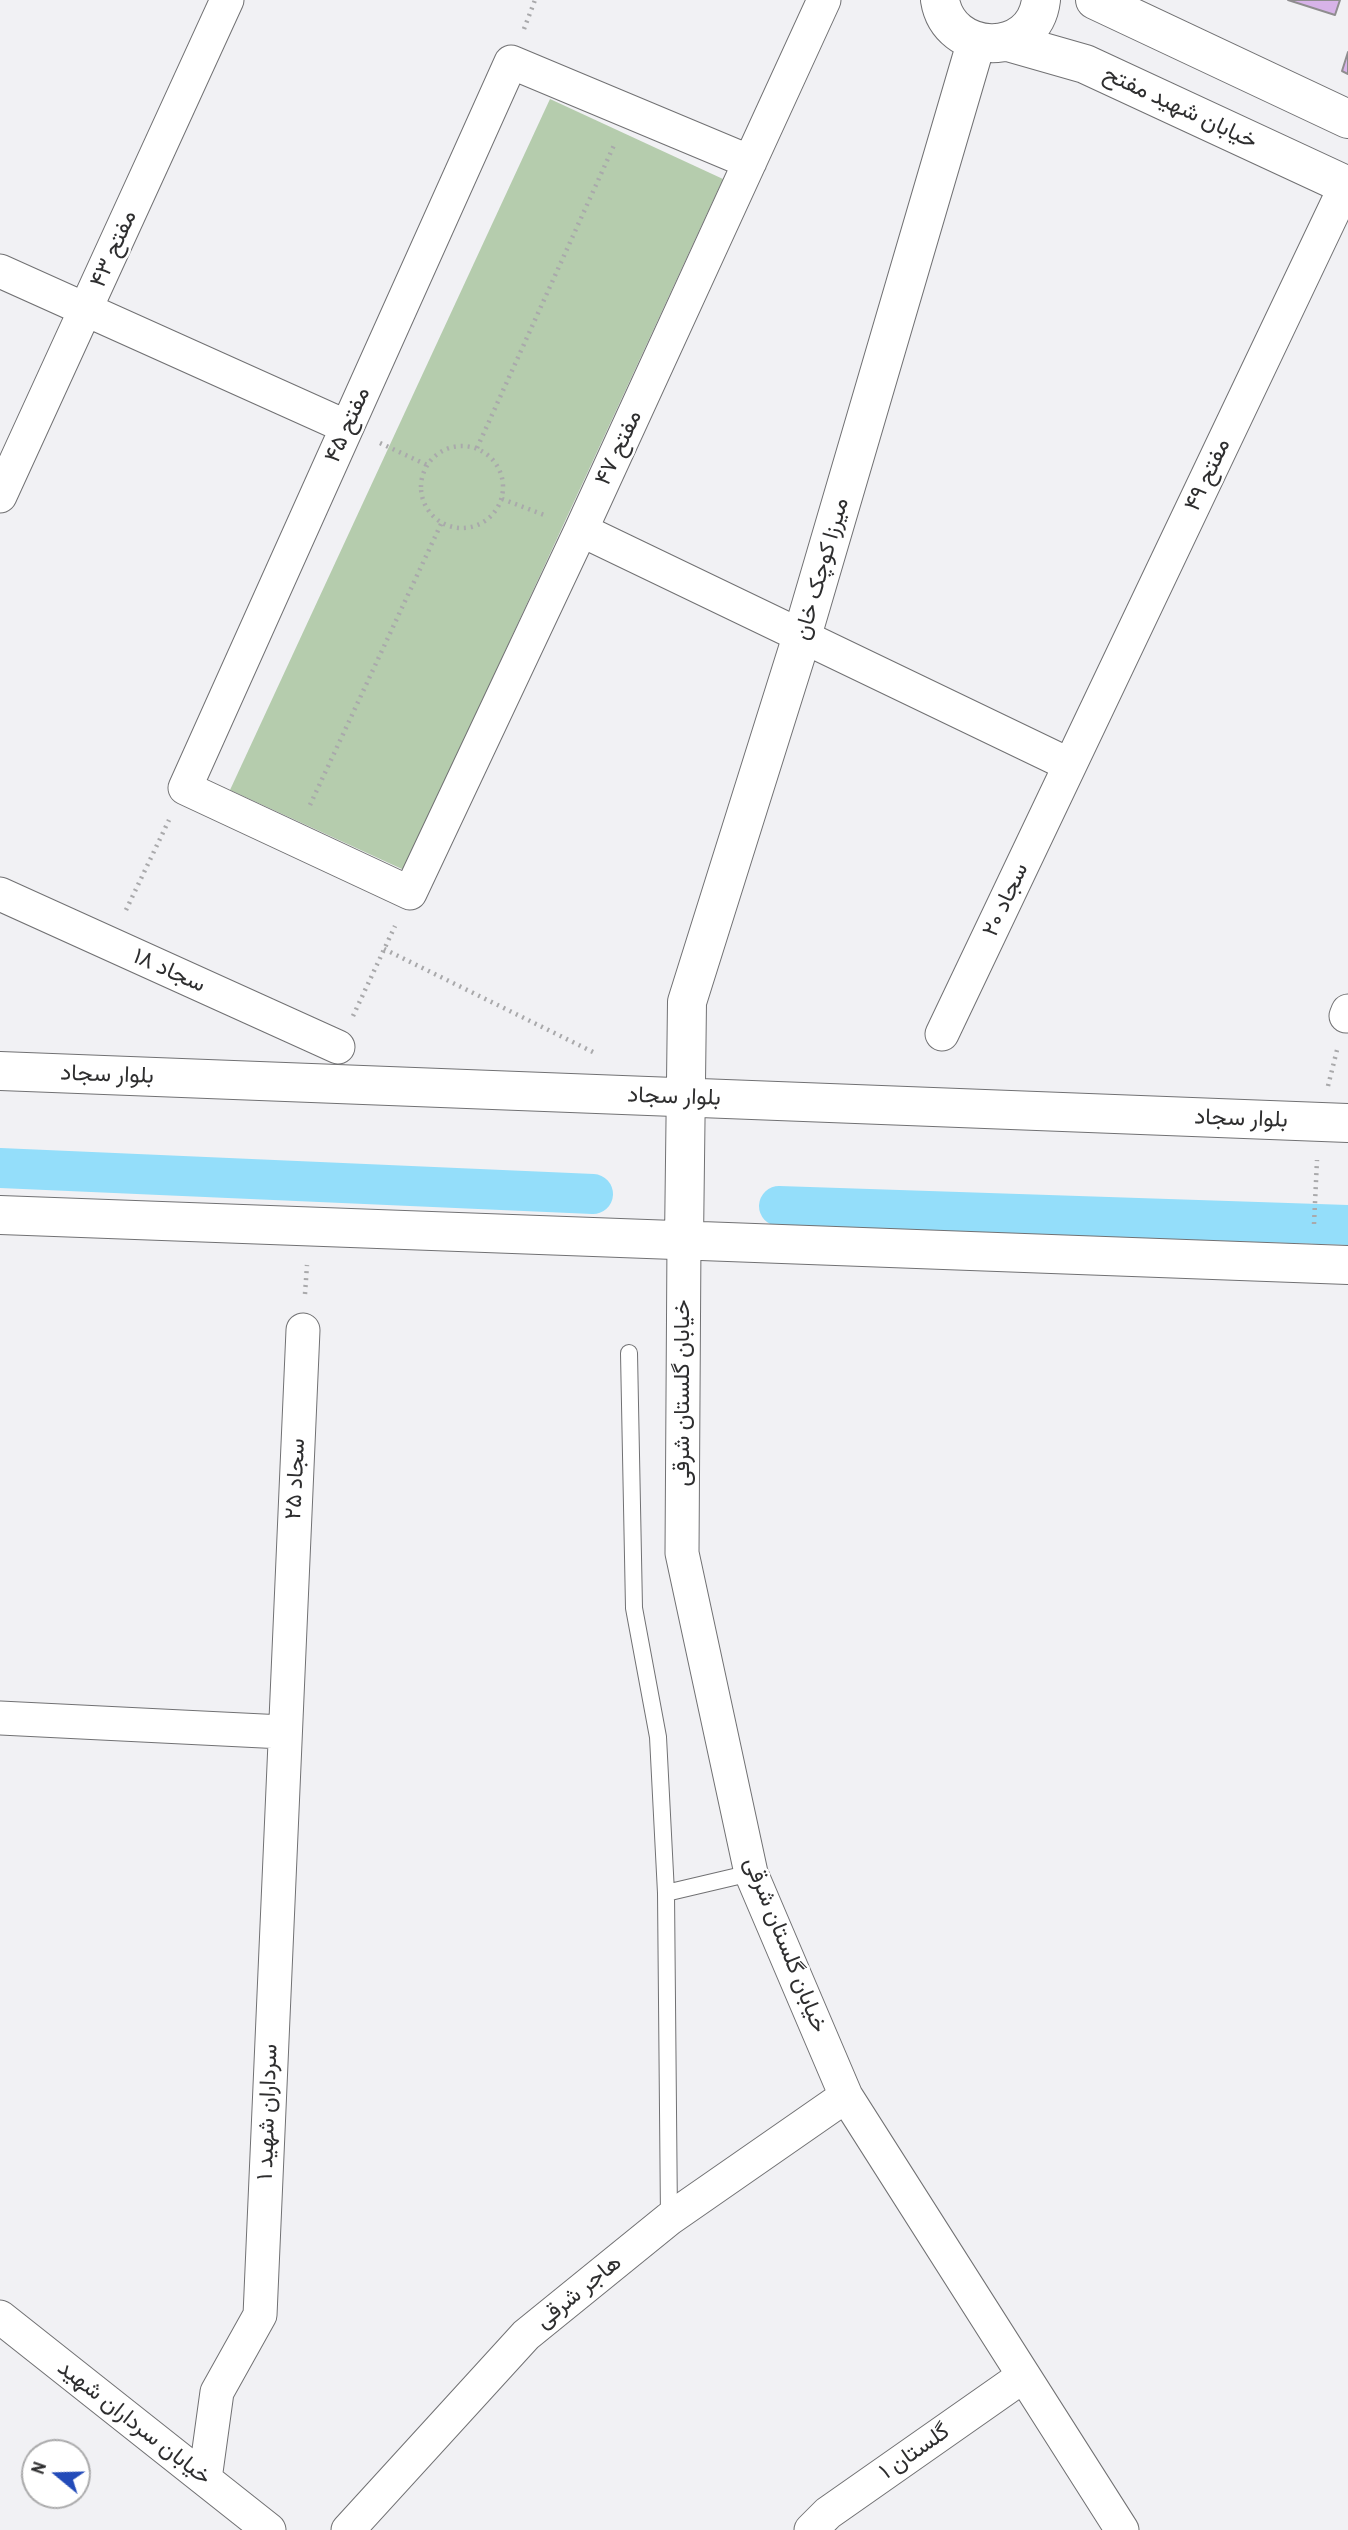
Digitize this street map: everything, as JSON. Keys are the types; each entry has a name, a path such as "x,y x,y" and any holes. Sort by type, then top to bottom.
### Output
{"main road":[{"path":"934,3 961,36 992,42 1022,34 1033,22 1041,0"},
{"path":"1095,0 1348,119"},
{"name":"خیابان شهید مفتح","path":"992,42 1085,64 1347,186"},
{"name":"میرزا کوچک خان","path":"684,1240 687,1002 992,42"},
{"name":"بلوار سجاد","path":"0,1071 906,1108 1334,1122"},
{"path":"0,1215 1330,1264"}],"street":[{"name":"مفتح ۴۳","path":"0,496 227,0"},
{"name":"مفتح ۴۷","path":"410,893 581,530 824,0"},
{"name":"مفتح ۴۵","path":"185,788 511,62 629,112"},
{"path":"629,112 750,162"},
{"name":"مفتح ۴۹","path":"1070,765 1347,186"},
{"path":"0,271 347,427"},
{"path":"581,530 1070,765"},
{"name":"سجاد ۲۰","path":"942,1034 1070,765"},
{"path":"185,788 410,893"},
{"name":"سجاد ۱۸","path":"0,894 338,1047"},
{"name":"خیابان گلستان شرقی","path":"684,1240 682,1553 751,1873 846,2096 1122,2530"},
{"name":"سجاد ۲۵","path":"283,1732 303,1330"},
{"path":"0,1718 283,1732"},
{"name":"سرداران شهید ۱","path":"205,2479 217,2392 260,2315 283,1732"},
{"name":"هاجر شرقی","path":"348,2530 526,2335 668,2220 846,2096"},
{"name":"خیابان سرداران شهید","path":"0,2317 269,2530"},
{"name":"گلستان ۱","path":"811,2530 828,2512 1022,2376"}],"lane":[{"path":"629,1353 634,1608 657,1737 666,1893 668,2220"},
{"path":"666,1893 751,1873"}],"path":[{"path":"477,448 629,112"},
{"path":"347,427 427,465"},
{"path":"459,446 477,448 494,460 503,478 502,499 488,519 466,529 441,524 426,508 420,486 427,465 440,451 459,446"},
{"path":"502,499 581,530"},
{"path":"293,839 441,524"},
{"path":"110,944 185,788"},
{"path":"338,1047 410,893"},
{"path":"384,949 610,1060"},
{"path":"1330,1264 1334,1122 1347,1013"},
{"path":"303,1330 309,1226"}],"green space":[{"path":"550,99 723,179 404,870 230,790"}],"building":[{"path":"1288,0 1340,0 1335,15"},
{"path":"1348,52 1348,74 1342,71"}],"waterway":[{"path":"0,1168 593,1194"},
{"path":"779,1206 1348,1225"}]}
